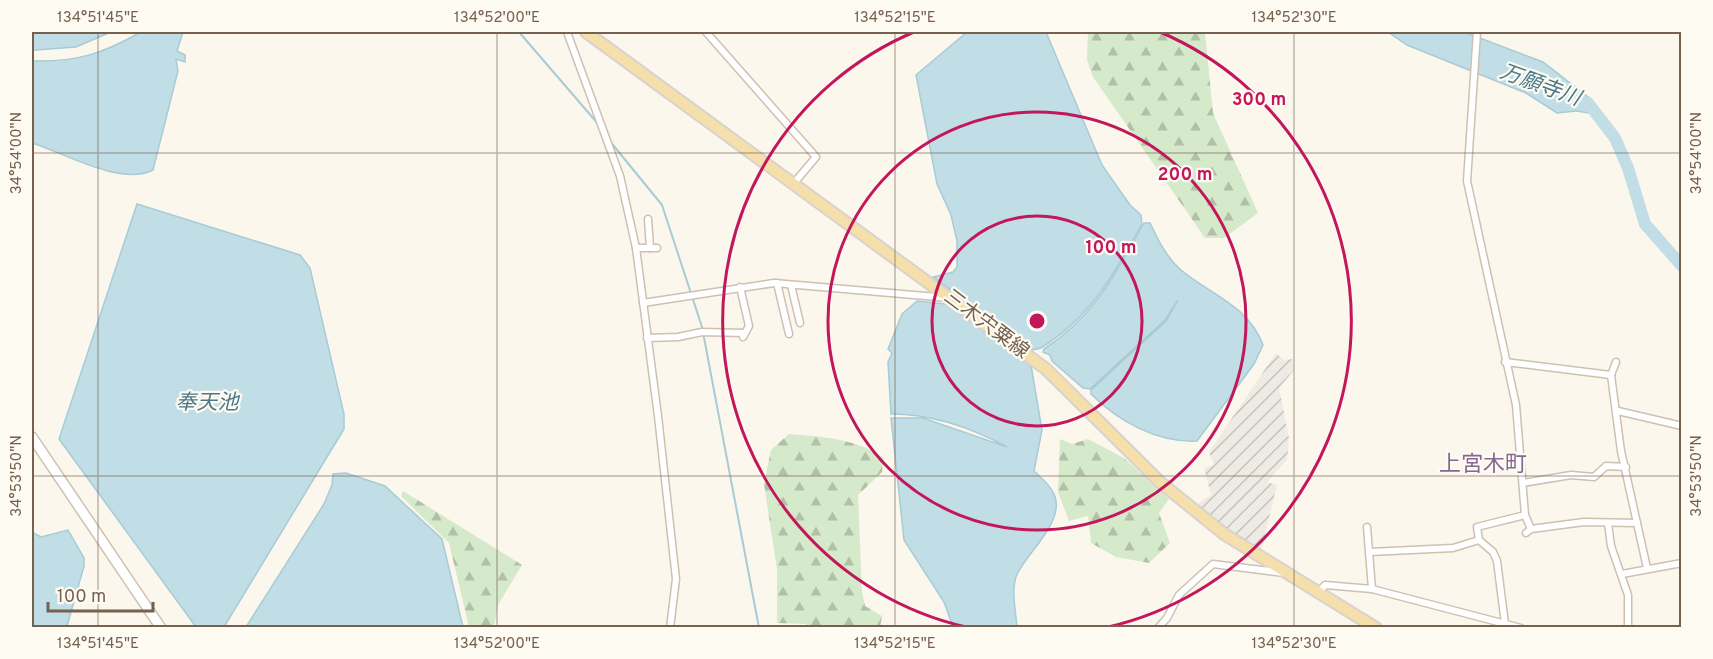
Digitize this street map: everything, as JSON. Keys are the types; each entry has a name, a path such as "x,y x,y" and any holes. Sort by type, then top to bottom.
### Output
{"main road":[{"name":"三木宍粟線","path":"586,32 1046,369 1193,510 1249,552 1376,627"}],"street":[{"path":"567,32 620,176 636,248 676,579 670,627"},
{"path":"706,32 816,157 794,183"},
{"path":"1477,33 1467,182 1516,405 1528,531 1584,522 1637,523"},
{"path":"631,226 647,222 653,248 636,248"},
{"path":"643,303 777,283 951,298"},
{"path":"777,283 789,334"},
{"path":"791,285 800,322"},
{"path":"647,338 678,337 702,332 744,335 749,326 740,288"},
{"path":"1505,362 1611,375"},
{"path":"1616,362 1611,375 1626,467 1647,568"},
{"path":"1618,411 1682,426"},
{"path":"32,436 161,627"},
{"path":"1523,483 1571,475 1594,477 1606,466 1626,467"},
{"path":"1507,625 1497,561 1493,552 1479,540 1477,527 1525,515"},
{"path":"1608,523 1611,546 1628,595 1628,627"},
{"path":"1367,527 1372,589"},
{"path":"1370,552 1453,549 1479,540"},
{"path":"1622,574 1682,563"},
{"path":"1158,627 1167,618 1179,595 1213,564 1285,573"},
{"path":"1319,592 1325,585 1372,589 1521,627"}],"shaded area":[{"path":"1276,353 1284,360 1293,359 1294,370 1279,388 1289,438 1287,460 1267,482 1277,485 1260,555 1194,506 1211,495 1204,468 1214,465 1209,452"}],"green space":[{"path":"1088,32 1205,32 1213,113 1258,213 1224,238 1205,238 1093,77 1087,60"},
{"path":"789,434 850,442 884,458 882,472 858,495 862,592 865,606 882,616 880,627 808,628 806,624 777,623 777,570 764,484 771,450"},
{"path":"1060,439 1072,444 1088,439 1124,458 1169,499 1159,513 1170,543 1149,563 1116,557 1091,543 1088,516 1069,521 1058,492"},
{"path":"403,491 522,565 498,605 494,627 469,627 449,543 401,496"}],"water":[{"path":"32,32 111,32 76,47 32,50"},
{"path":"141,32 183,32 177,51 185,55 185,62 176,59 178,71 153,170 140,174 109,171 32,143 32,61 63,60 89,55 114,46"},
{"path":"967,32 1046,32 1102,165 1130,205 1141,215 1142,224 1111,277 1088,308 1059,336 1041,348 1033,350 933,277 953,272 957,267 957,241 951,215 937,184 916,75"},
{"path":"1388,32 1464,32 1543,62 1592,100 1600,111 1596,114 1576,111 1557,113 1526,93 1407,45"},
{"name":"奉天池","path":"137,204 300,255 310,268 344,414 344,429 224,627 196,627 59,439"},
{"path":"1144,223 1150,223 1167,254 1181,270 1228,302 1248,320 1263,345 1254,364 1197,441 1167,438 1139,428 1113,413 1091,394 1091,390 1166,321 1178,300 1165,320 1090,389 1083,388 1052,361 1050,355 1043,352 1077,323 1102,293"},
{"path":"917,301 946,304 1031,365 1042,430 1034,471 1047,483 1056,503 1055,514 1050,526 1016,577 1014,595 1017,627 953,627 944,602 904,540 891,418 923,418 1007,447 951,423 921,416 891,414 888,362 892,353 888,349 902,314"},
{"path":"346,473 385,486 442,539 463,627 246,627 324,504 332,485 333,474"},
{"path":"68,530 84,558 84,566 68,623 66,627 32,627 32,532 41,537"}],"waterway":[{"path":"519,32 599,125"},
{"name":"万願寺川","path":"1588,103 1615,138 1628,168 1645,224 1682,266"},
{"path":"609,140 662,205 702,327 759,628"}],"district":[{"name":"上宮木町","path":"1483,465"}]}
